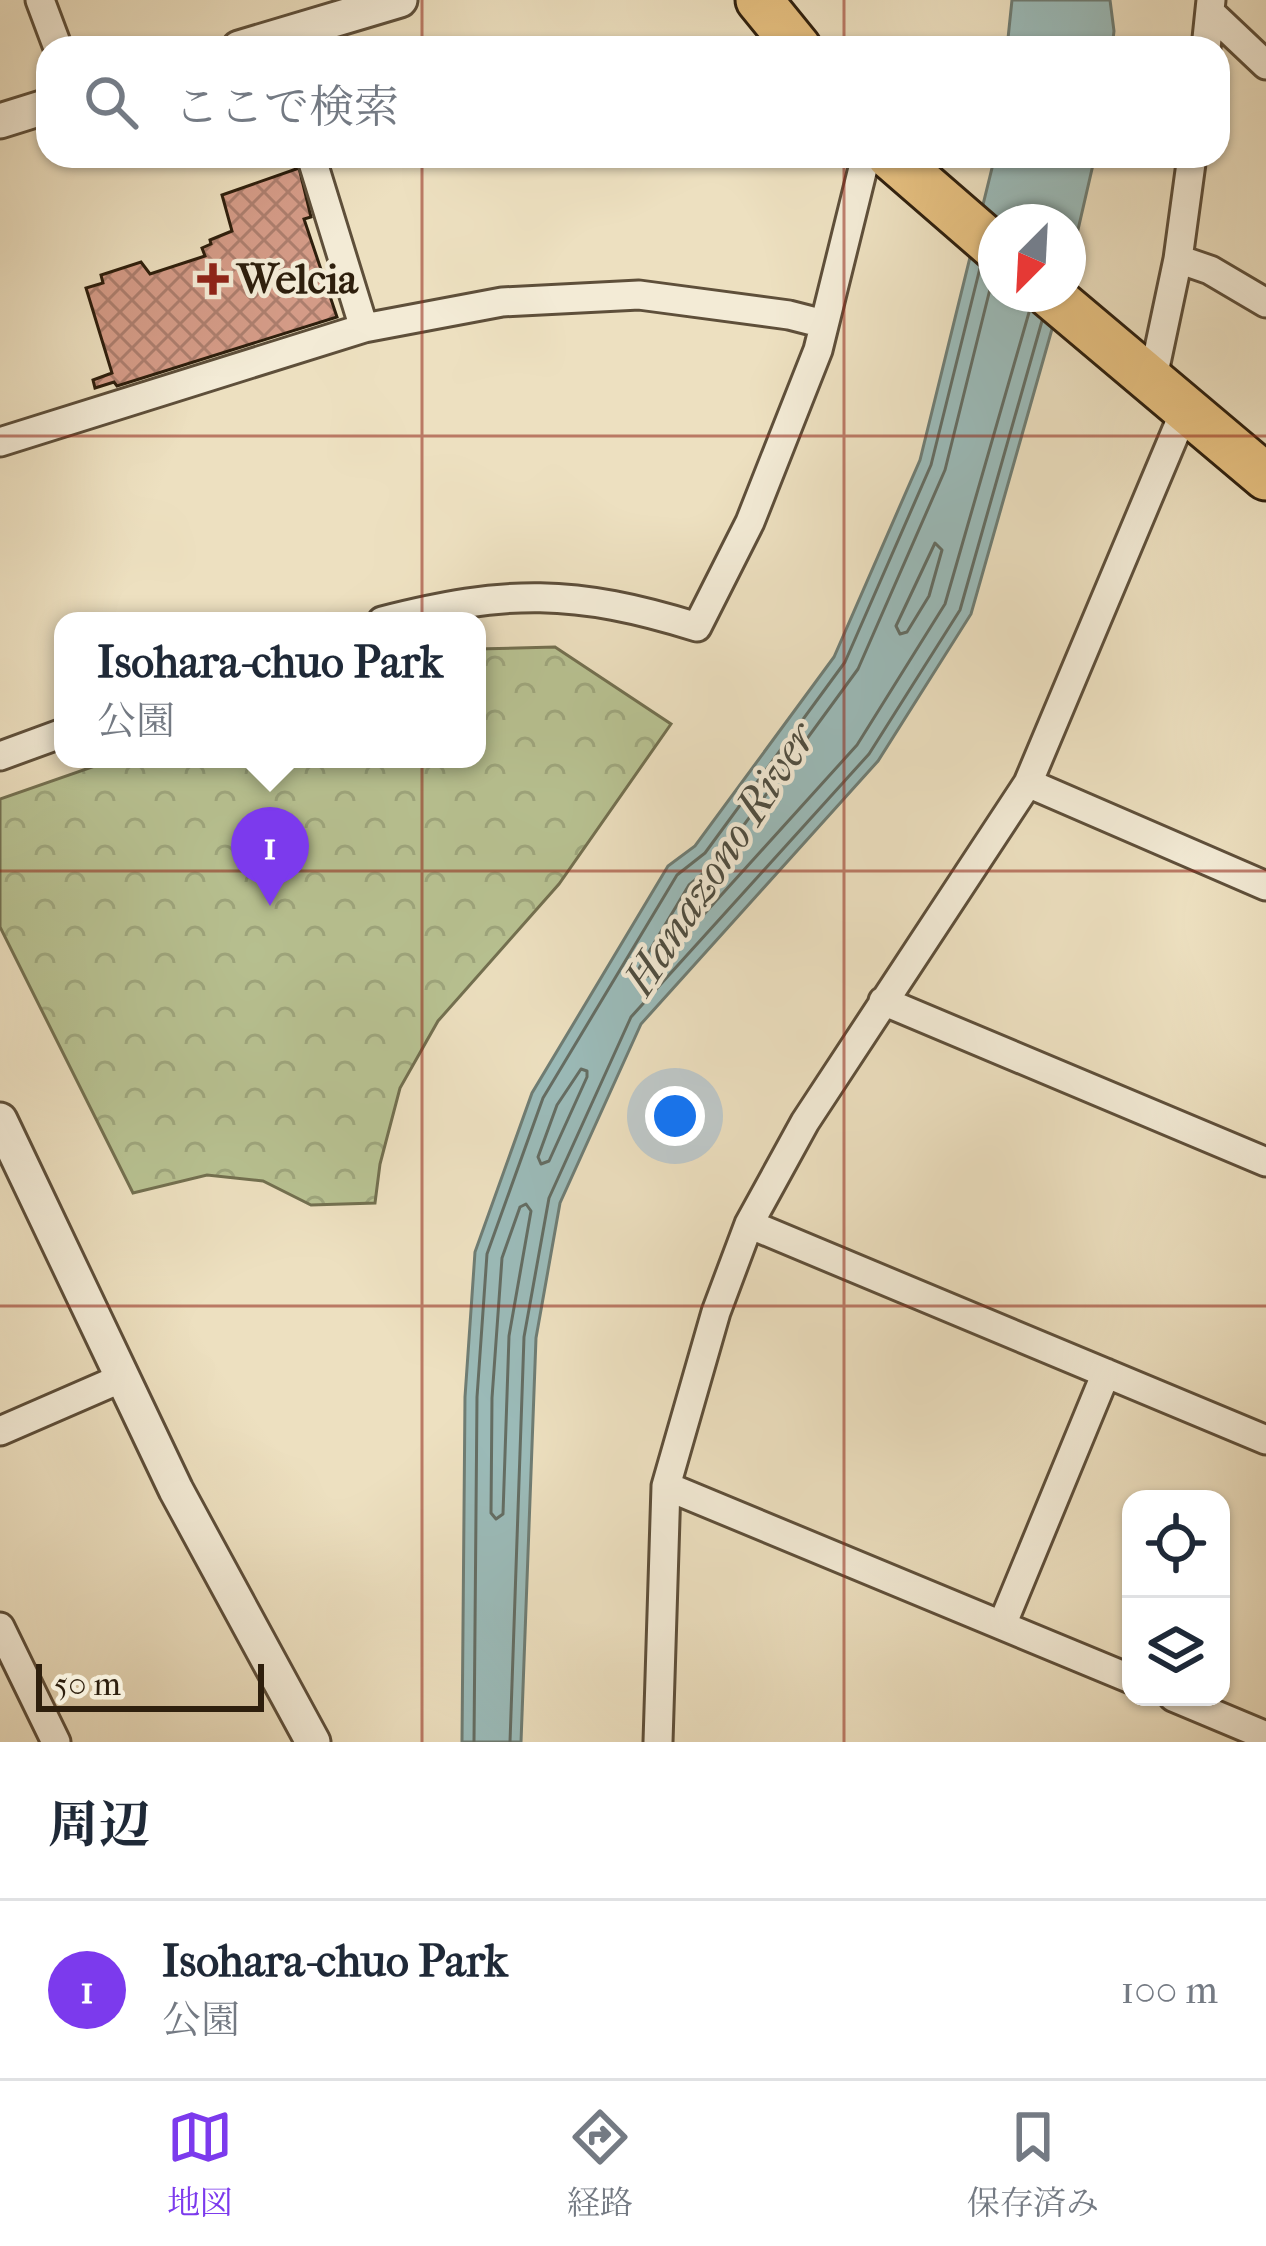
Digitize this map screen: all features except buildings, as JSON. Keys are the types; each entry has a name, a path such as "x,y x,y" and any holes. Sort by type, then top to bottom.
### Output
{"main road":[{"path":"759,0 788,36"},
{"path":"903,168 978,232"},
{"path":"1070,312 1266,477"}],"street":[{"path":"40,0 54,36"},
{"path":"296,36 400,0"},
{"path":"1207,36 1211,6"},
{"path":"1211,6 1266,65"},
{"path":"0,121 36,110"},
{"path":"315,168 364,328"},
{"path":"417,612 507,597 572,597 633,607 697,627 750,522 824,324 863,168"},
{"path":"658,1742 666,1486 716,1312 749,1224 805,1122 1028,783 1158,387 1190,168"},
{"path":"1178,260 1210,269 1266,303"},
{"path":"0,442 364,328 502,302 639,296 789,315 824,324"},
{"path":"0,756 54,737"},
{"path":"1028,783 1266,886"},
{"path":"883,1001 1266,1162"},
{"path":"0,1120 176,1490 313,1742"},
{"path":"749,1224 1266,1440"},
{"path":"1002,1625 1106,1373"},
{"path":"0,1431 122,1378"},
{"path":"666,1486 1122,1675"},
{"path":"0,1627 56,1742"},
{"path":"1194,1706 1266,1736"}],"green space":[{"path":"555,647 671,724 559,884 438,1021 400,1088 375,1203 311,1205 263,1181 207,1175 133,1193 0,927 0,799 89,768 486,768 486,649"}],"water":[{"path":"1012,0 1110,0 1113,36 1008,36"},
{"path":"992,168 1092,168 1084,204 983,204"},
{"name":"Hanazono River","path":"978,225 978,312 1057,312 971,614 878,761 641,1024 560,1203 536,1338 521,1742 462,1742 465,1397 475,1252 532,1093 668,866 695,846 834,657 920,460"}],"place":[{"name":"Welcia","path":"213,279"},
{"name":"Isohara-chuo Park","path":"270,906"}]}
